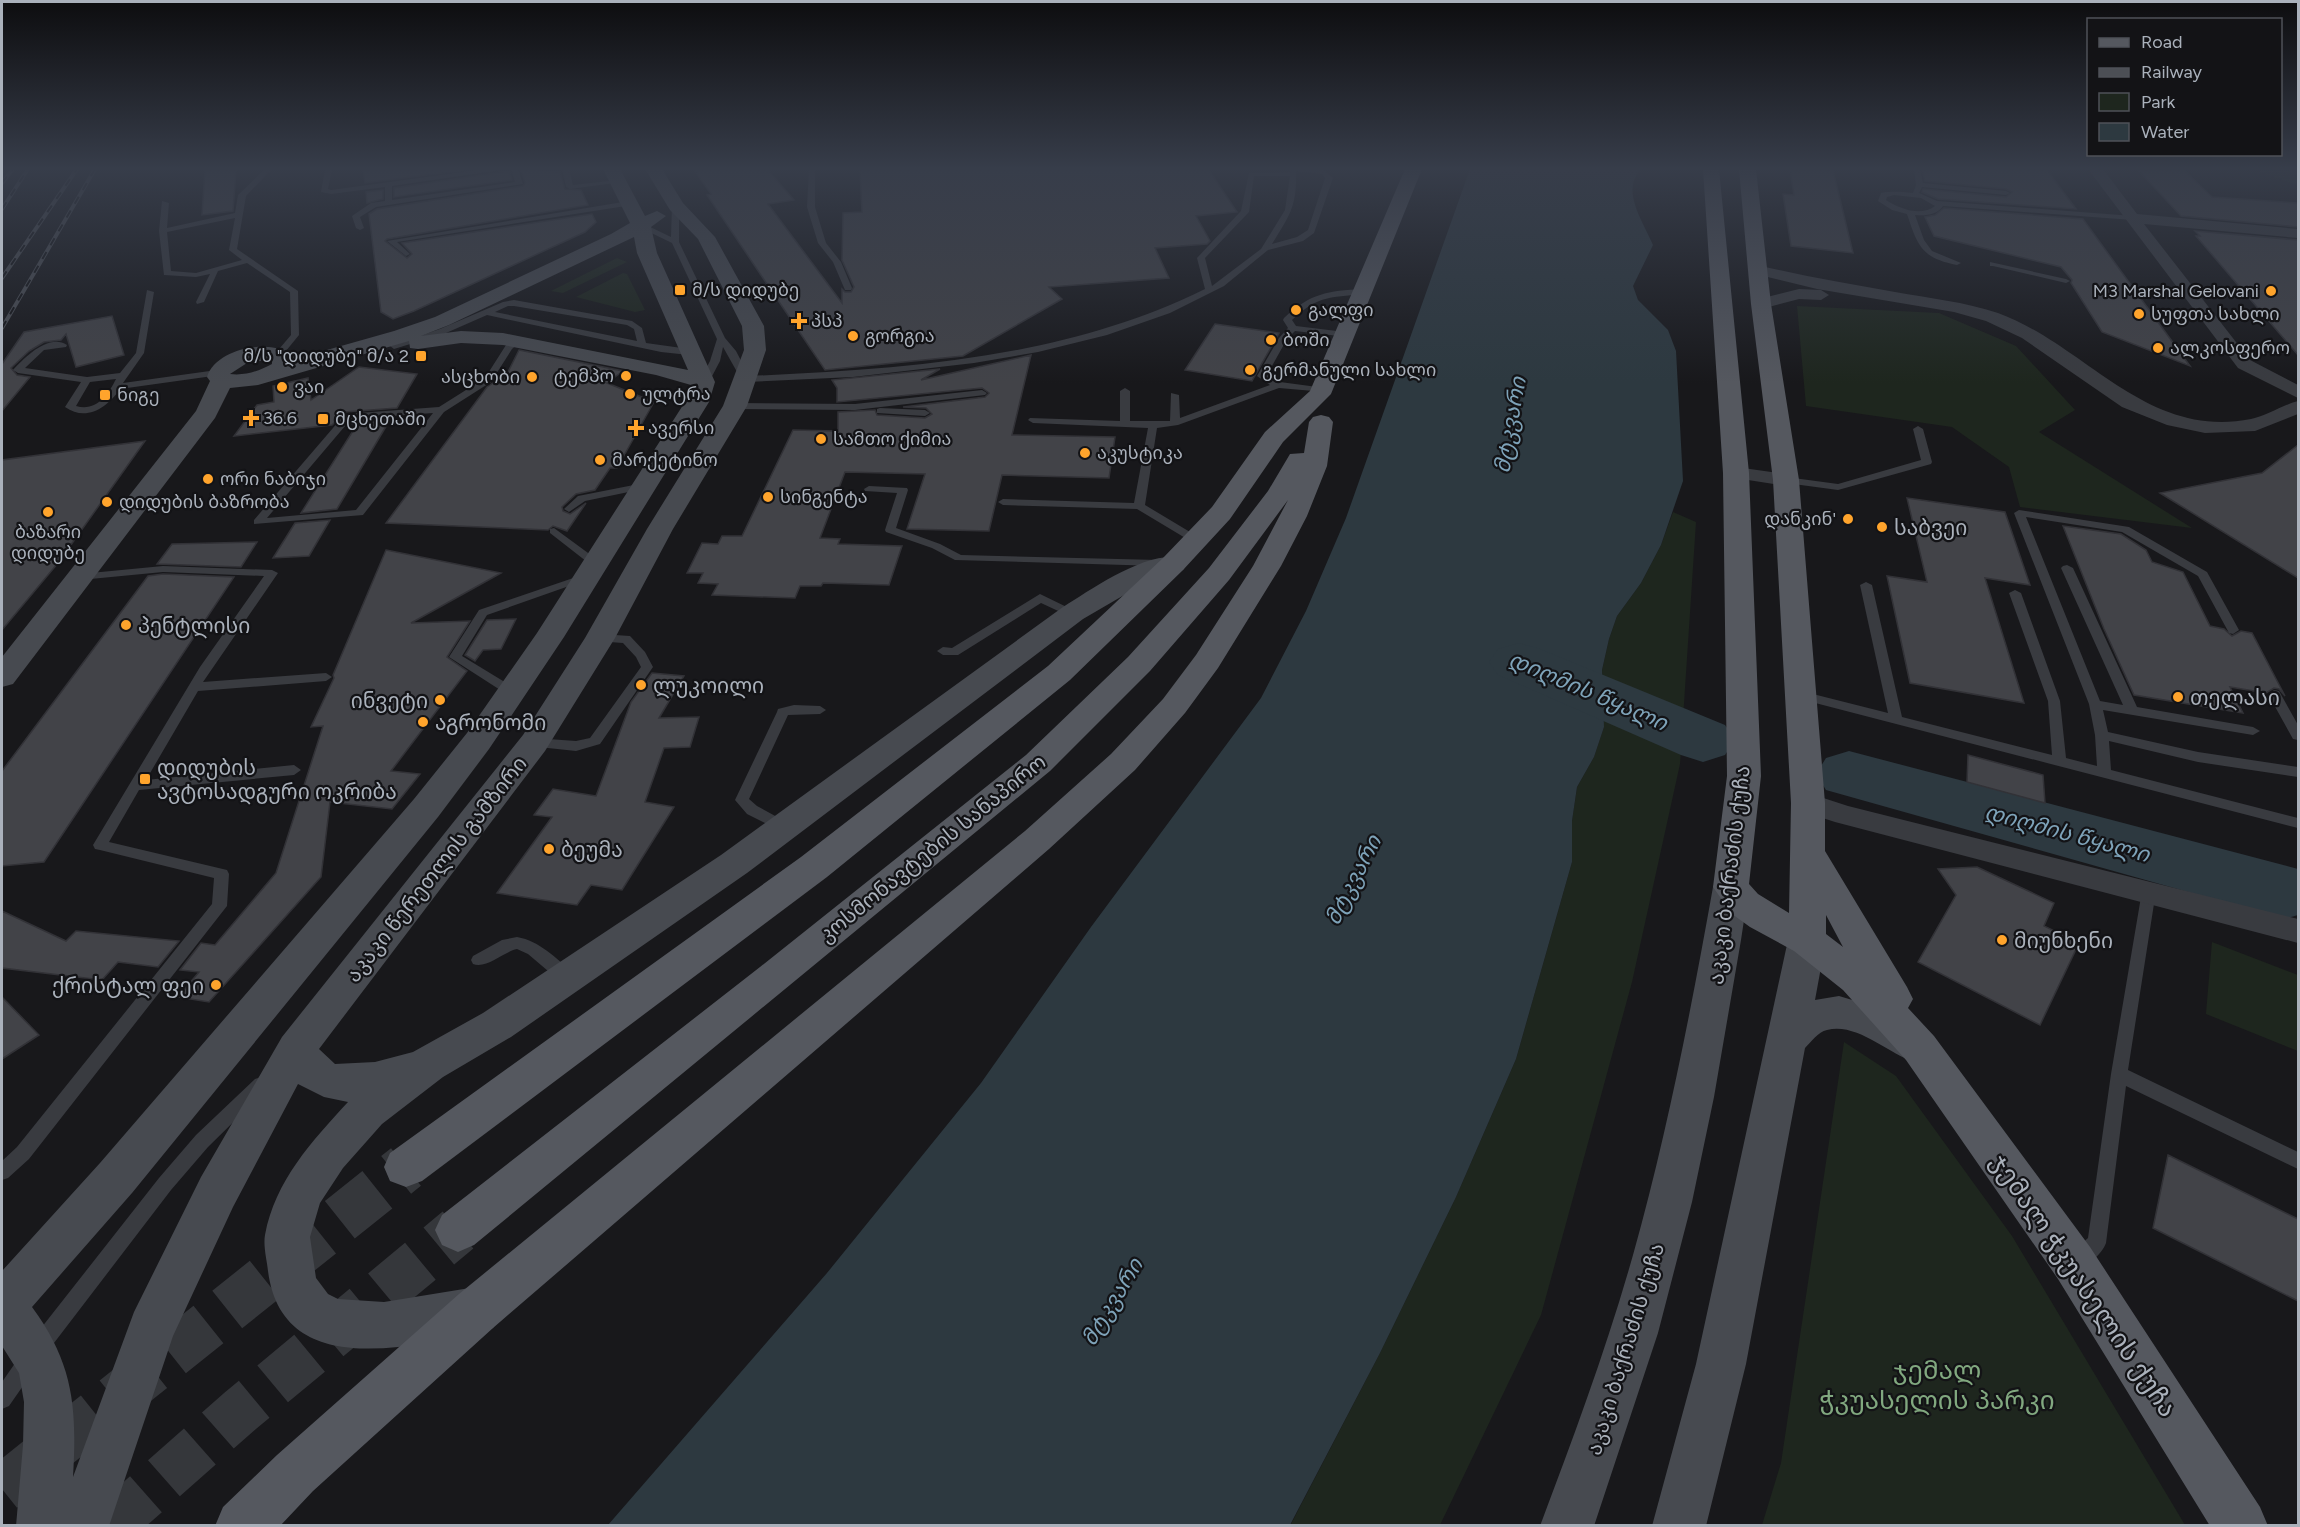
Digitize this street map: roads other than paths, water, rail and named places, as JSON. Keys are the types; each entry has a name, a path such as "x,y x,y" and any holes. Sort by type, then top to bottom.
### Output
{"main road":[{"path":"333,357 429,325 610,240"},
{"path":"43,1526 48,1411 42,1369 34,1353 2,1306 116,1178 418,817 512,692 697,402 704,382 647,253 644,240"},
{"name":"აკაკი წერეთლის გამზირი","path":"82,1526 151,1329 217,1192 296,1049 613,639 660,529 740,392 755,350 753,326 708,240"},
{"path":"242,1526 295,1473 476,1311 1028,847 1123,762 1173,706 1207,661 1231,589 1268,566 1294,516 1315,466 1321,422 1321,392 1384,240"},
{"name":"აკაკი ბაქრაძის ქუჩა","path":"1567,1526 1604,1425 1642,1305 1673,1187 1709,1020 1731,886 1744,776 1736,473 1717,240"},
{"path":"1679,1526 1721,1364 1807,940 1808,803 1786,480 1754,240"},
{"path":"219,376 243,381 269,368 429,325"},
{"path":"2,678 207,412 269,368 394,346 472,336 517,341 667,370 704,382"},
{"path":"207,412 219,376 229,362 254,354 269,368"},
{"path":"406,1167 814,867 1059,673 1221,513 1274,437 1321,392"},
{"name":"კოსმონავტების სანაპირო","path":"458,1230 765,986 1038,763 1139,664 1231,589 1280,493 1321,422"},
{"path":"1184,552 1196,566 1231,589"},
{"path":"476,1311 384,1326 334,1323 311,1311 294,1287 287,1237 301,1194 328,1154 367,1111 428,1064 497,1025 568,978 783,827 1073,614 1130,578 1184,552"},
{"name":"ჯემალ ჭკუასელის ქუჩა","path":"1807,850 1920,1048 2074,1263 2241,1526"},
{"name":"ჯემალ ჭკუასელის ქუჩა","path":"1731,886 1744,904 1763,917 1807,940 1857,979 1920,1048"},
{"name":"ჯემალ ჭკუასელის ქუჩა","path":"1788,1039 1812,1017 1833,1012 1861,1017 1920,1048"},
{"path":"296,1049 313,1072 330,1082 348,1083 383,1078 428,1064"}],"street":[{"path":"2150,240 2244,364 2298,392"},
{"path":"1757,270 1817,284 1955,307 2010,325 2129,403 2174,422 2205,427 2255,424 2298,407"},
{"path":"1761,304 1799,294 1906,299"},
{"path":"1736,473 1786,480"},
{"path":"1808,803 1845,815 2298,931"}],"lane":[{"path":"164,240 167,273 179,276 215,272 246,261"},
{"path":"234,240 233,250 246,261 294,291 295,335 269,368"},
{"path":"396,240 391,241 406,254"},
{"path":"671,240 675,242 721,339 732,351 740,392"},
{"path":"821,240 837,262 848,288"},
{"path":"1209,291 1201,258 1218,240"},
{"path":"740,392 984,358 1098,334 1196,301 1250,265 1270,240"},
{"path":"1265,248 1292,240"},
{"path":"1920,240 1923,250 1936,258 1957,262"},
{"path":"1994,264 2066,281"},
{"path":"200,303 215,272"},
{"path":"1345,335 1293,328 1287,320 1307,300 1322,294 1363,291"},
{"path":"87,380 69,407 78,411 108,402 123,375 140,353 150,292"},
{"path":"394,346 443,331 506,304 526,303 629,323 638,328 642,345"},
{"path":"487,313 642,345 689,352"},
{"path":"1293,328 1283,338 1262,376 1278,385 1321,392"},
{"path":"704,382 715,361 721,339"},
{"path":"441,410 348,416 258,522 359,513 441,410 488,380 509,346 517,341"},
{"path":"63,345 41,348 18,370 87,380 123,375"},
{"path":"117,387 219,376"},
{"path":"1033,420 1153,425 1175,423 1278,385"},
{"path":"1125,391 1125,423"},
{"path":"740,392 874,411 925,413"},
{"path":"855,407 982,393"},
{"path":"1174,395 1175,423"},
{"path":"1139,506 1153,425"},
{"path":"1786,480 1838,488 1927,462 1918,429"},
{"path":"569,509 582,498 644,486"},
{"path":"869,489 903,490 890,530 936,546 959,558 1184,552"},
{"path":"1003,502 1139,506 1184,552"},
{"path":"2104,772 2102,735 2095,704 2019,513 2125,529 2203,574 2233,630"},
{"path":"512,692 455,657 483,613 591,570 554,531"},
{"path":"2067,568 2132,710"},
{"path":"2,1172 23,1154 219,906 222,874 100,845 194,687 272,573 164,569 80,577"},
{"path":"1866,585 1896,719"},
{"path":"2015,593 2054,701 2059,760"},
{"path":"943,651 954,652 1040,598 1073,614"},
{"path":"534,743 576,746 595,741 647,667 641,655 613,639"},
{"path":"194,687 326,677"},
{"path":"2274,694 2298,736"},
{"path":"1801,695 2298,823"},
{"path":"2095,704 2253,731"},
{"path":"783,827 752,810 742,800 783,712 794,709 820,710"},
{"path":"2102,735 2198,757 2298,772"},
{"path":"135,786 294,770"},
{"path":"2074,1263 2097,1243 2119,1074 2149,891"},
{"path":"479,960 511,941 523,941 568,978"},
{"path":"2,1399 34,1353 172,1175 202,1141 296,1049"},
{"path":"2119,1074 2298,1161"}],"water":[{"name":"მტკვარი","path":"1445,240 1651,240 1653,245 1633,286 1638,300 1668,330 1676,351 1683,481 1661,545 1641,583 1617,616 1609,639 1602,670 1604,727 1594,757 1577,787 1572,821 1572,862 1516,1059 1456,1197 1380,1353 1290,1525 608,1525 827,1273 981,1083 1091,927 1261,698 1306,611 1346,518"}],"waterway":[{"name":"დიღმის წყალი","path":"1519,662 1703,740"},
{"name":"დიღმის წყალი","path":"1849,774 2284,892"}],"tunnel":[{"path":"2,1489 406,1167"},
{"path":"110,1526 240,1411 458,1230"}],"railway":[{"path":"2,278 28,240"},
{"path":"2,328 53,240"}],"place":[{"name":"მ/ს დიდუბე","path":"680,290"},
{"name":"M3 Marshal Gelovani","path":"2271,291"},
{"name":"გალფი","path":"1296,310"},
{"name":"სუფთა სახლი","path":"2139,314"},
{"name":"პსპ","path":"799,321"},
{"name":"გორგია","path":"853,336"},
{"name":"ბოში","path":"1271,340"},
{"name":"ალკოსფერო","path":"2158,348"},
{"name":"მ/ს \"დიდუბე\" მ/ა 2","path":"421,356"},
{"name":"გერმანული სახლი","path":"1250,370"},
{"name":"ტემპო","path":"626,376"},
{"name":"ასცხობი","path":"532,377"},
{"name":"ვაი","path":"282,387"},
{"name":"ულტრა","path":"630,394"},
{"name":"ნიგე","path":"105,395"},
{"name":"36.6","path":"251,418"},
{"name":"მცხეთაში","path":"323,419"},
{"name":"ავერსი","path":"636,428"},
{"name":"სამთო ქიმია","path":"821,439"},
{"name":"აკუსტიკა","path":"1085,453"},
{"name":"მარქეტინო","path":"600,460"},
{"name":"ორი ნაბიჯი","path":"208,479"},
{"name":"სინგენტა","path":"768,497"},
{"name":"დიდუბის ბაზრობა","path":"107,502"},
{"name":"ბაზარი დიდუბე","path":"48,512"},
{"name":"დანკინ'","path":"1848,519"},
{"name":"საბვეი","path":"1882,527"},
{"name":"პენტლისი","path":"126,625"},
{"name":"ლუკოილი","path":"641,685"},
{"name":"თელასი","path":"2178,697"},
{"name":"ინვეტი","path":"440,700"},
{"name":"აგრონომი","path":"423,722"},
{"name":"დიდუბის ავტოსადგური ოკრიბა","path":"145,779"},
{"name":"ბეუმა","path":"549,849"},
{"name":"მიუნხენი","path":"2002,940"},
{"name":"ქრისტალ ფეი","path":"216,985"}],"park label":[{"name":"ჯემალ ჭკუასელის პარკი","path":"1937,1385"}]}
